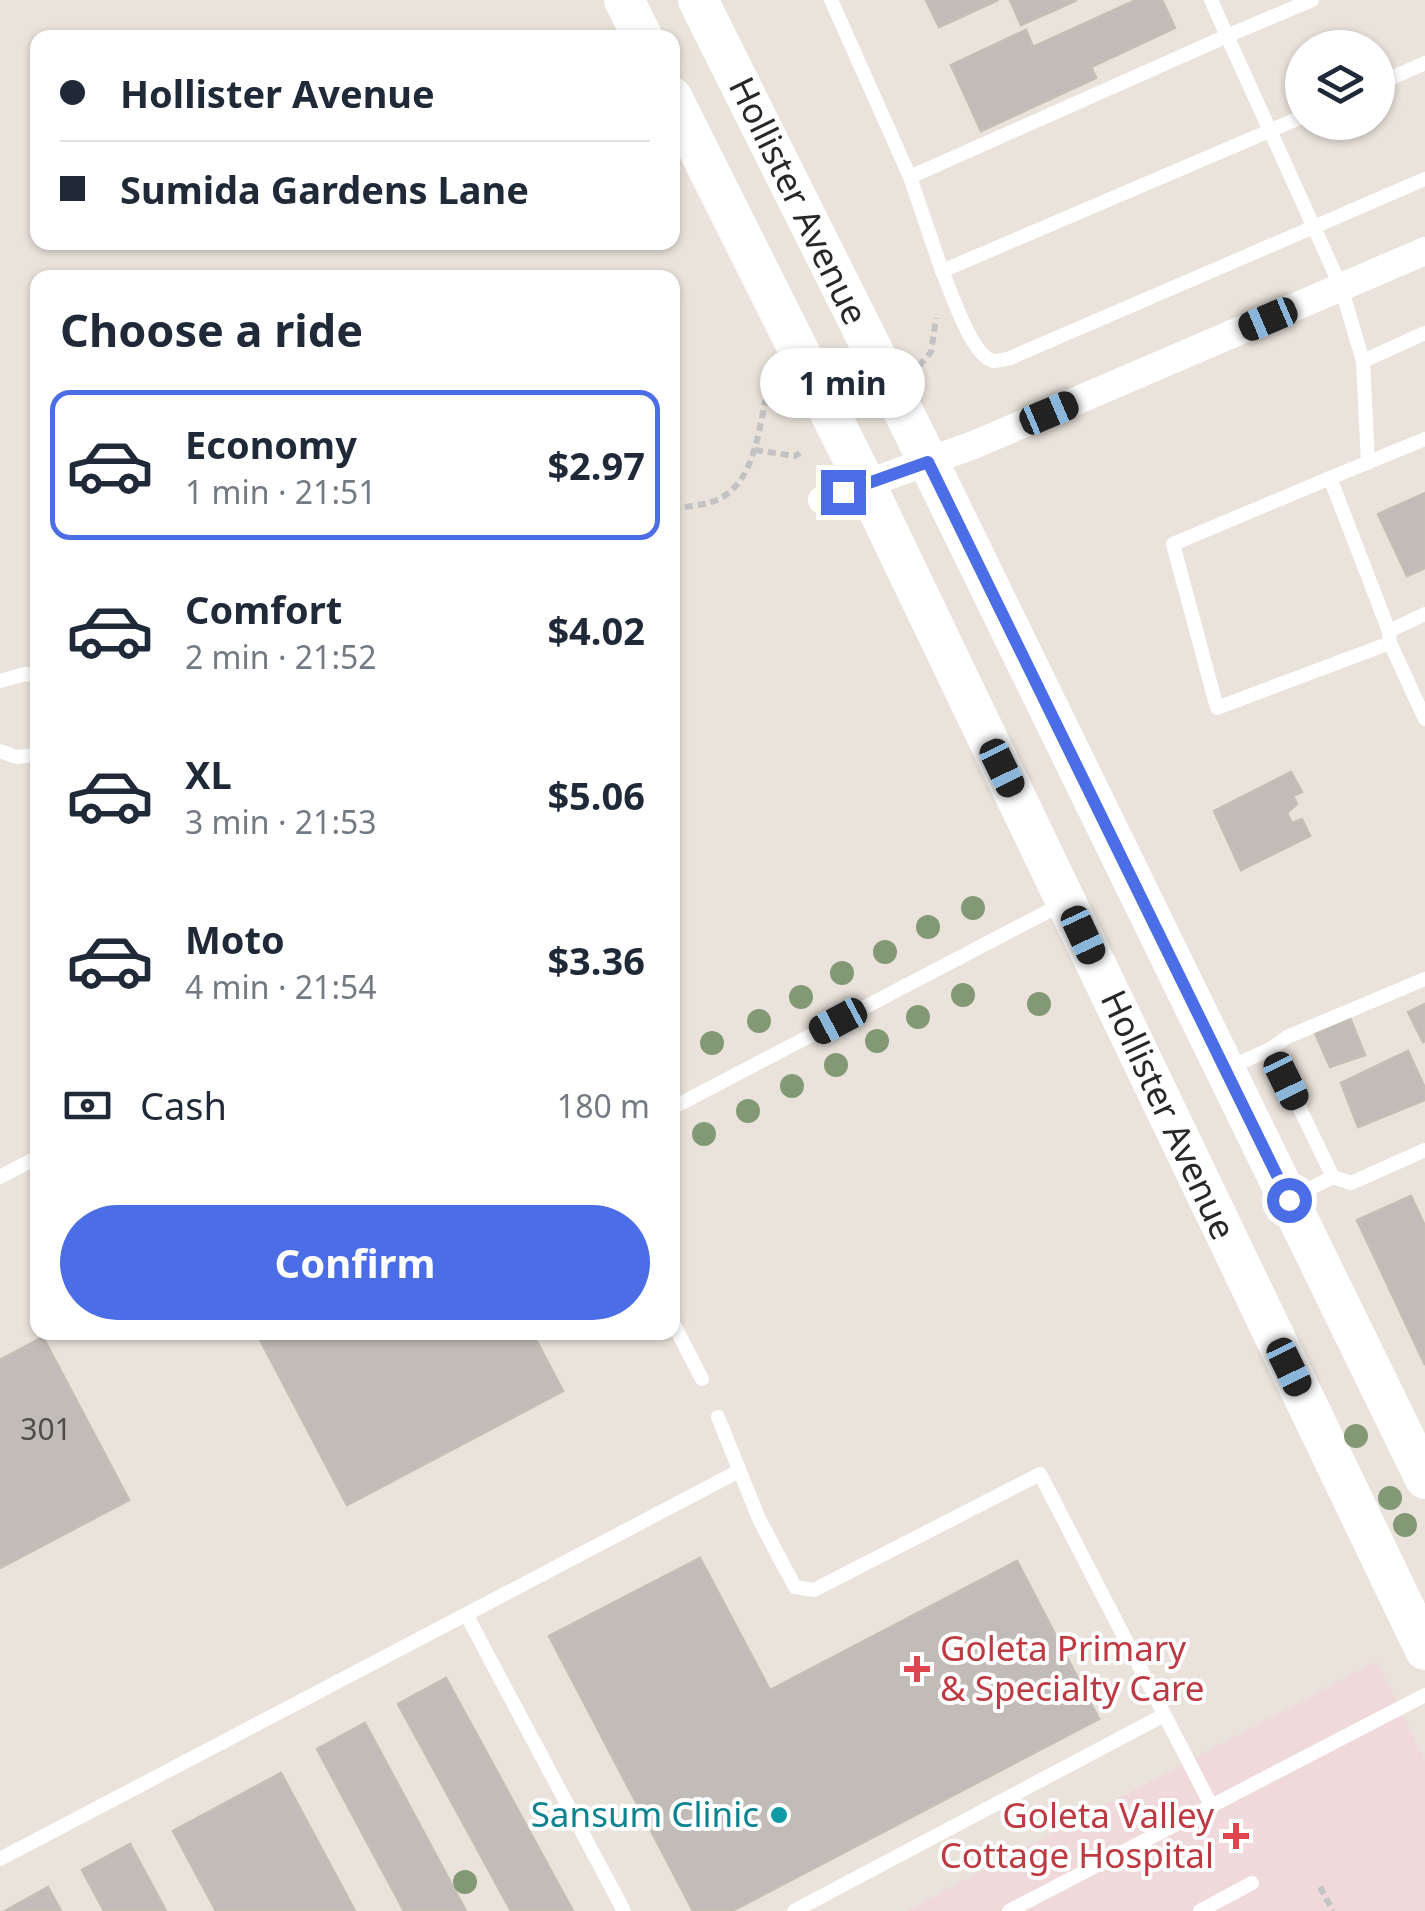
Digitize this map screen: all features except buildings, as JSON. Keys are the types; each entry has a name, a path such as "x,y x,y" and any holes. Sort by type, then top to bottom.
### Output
{"main road":[{"path":"624,0 639,30"},
{"name":"Hollister Avenue","path":"698,0 1422,1465"},
{"name":"Hollister Avenue","path":"680,113 865,484 1425,1650"}],"street":[{"path":"822,500 976,444 1425,252"}],"lane":[{"path":"831,0 910,177 942,271 972,342 985,357 995,361 1010,358 1425,179"},
{"path":"1211,0 1341,288 1363,361 1368,463"},
{"path":"910,177 1312,0"},
{"path":"1395,76 1425,63"},
{"path":"942,271 1285,125"},
{"path":"1363,361 1425,332"},
{"path":"1425,439 1173,544 1217,708 1390,637 1425,614"},
{"path":"1330,478 1425,719"},
{"path":"0,681 11,676 30,676"},
{"path":"0,751 16,758 30,757"},
{"path":"680,1104 1066,901"},
{"path":"1225,1069 1270,1049 1287,1036 1425,979"},
{"path":"1270,1049 1333,1177 1351,1183 1425,1150"},
{"path":"0,1177 30,1161"},
{"path":"1289,1200 1333,1177"},
{"path":"680,1336 702,1378"},
{"path":"718,1417 759,1520 795,1587 814,1590 1040,1474 1211,1806"},
{"path":"0,1860 739,1471"},
{"path":"467,1616 624,1911"},
{"path":"1009,1911 1425,1695"},
{"path":"794,1911 1164,1715"},
{"path":"1200,1911 1252,1883"}],"path":[{"path":"680,508 706,504 724,496 742,479 755,450 765,402 775,394"},
{"path":"755,450 795,456 800,453"},
{"path":"1320,1887 1333,1911"}],"shaded area":[{"name":"Goleta Valley Cottage Hospital","path":"1377,1661 1425,1761 1425,1911 906,1911"}],"place":[{"name":"Goleta Primary & Specialty Care","path":"917,1669"},
{"name":"Sansum Clinic","path":"779,1815"},
{"name":"Goleta Valley Cottage Hospital","path":"1236,1836"}],"route":[{"path":"843,492 928,462 1289,1200"}]}
